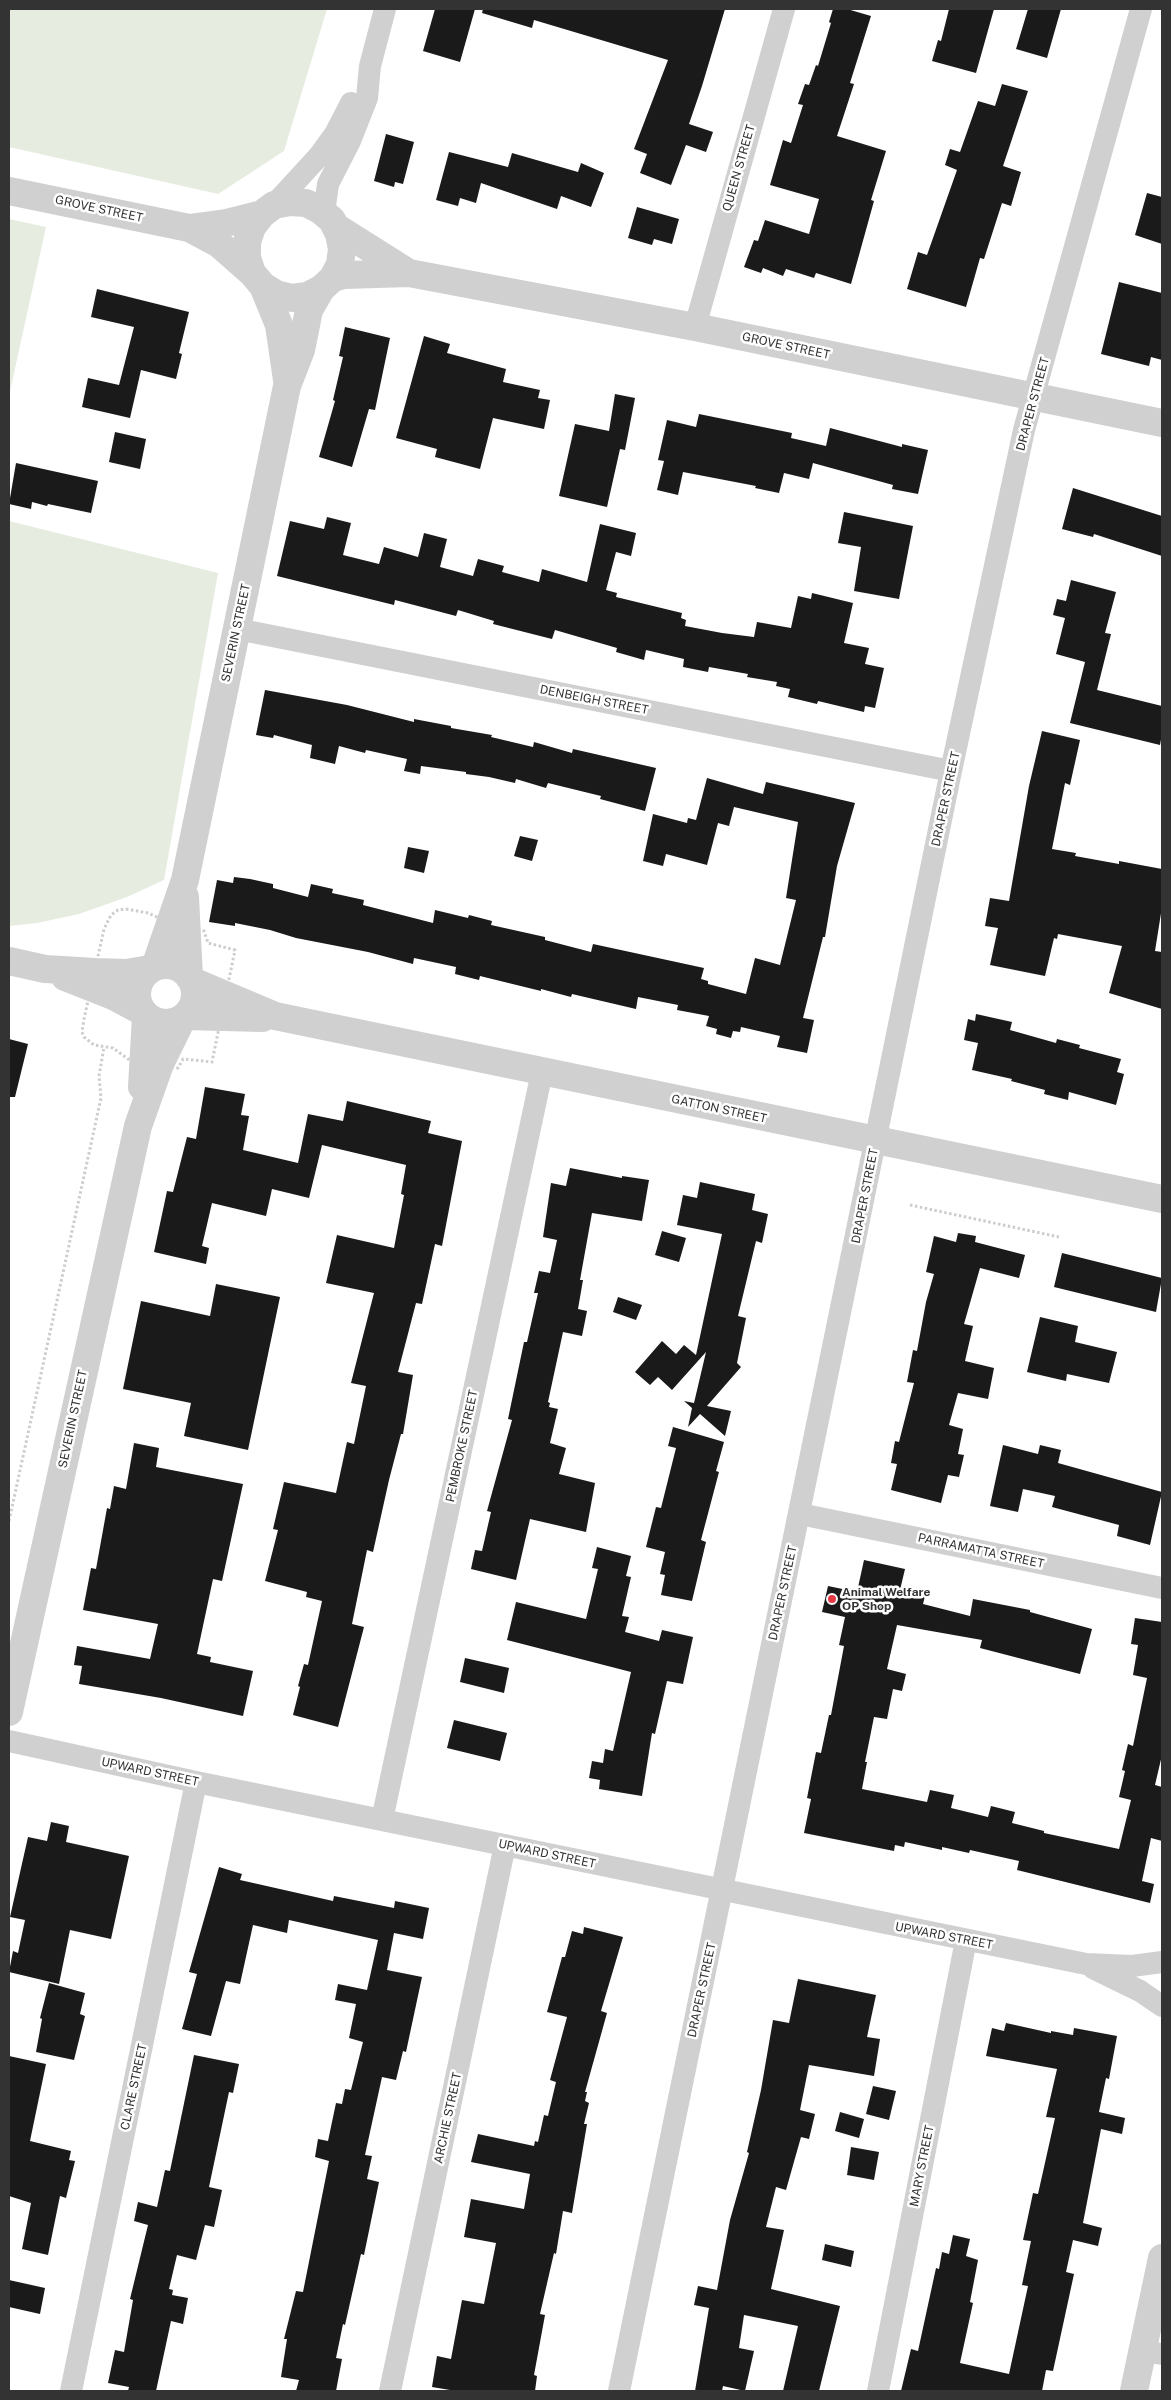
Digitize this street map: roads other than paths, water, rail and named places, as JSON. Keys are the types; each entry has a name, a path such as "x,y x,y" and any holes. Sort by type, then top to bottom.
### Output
{"street":[{"path":"370,66 335,134 310,167 252,227 247,242 247,258 258,279 276,294 292,298 307,296 327,284 340,264 342,249 330,220 328,184 350,141 367,98 370,66 385,9"},
{"name":"QUEEN STREET","path":"695,327 784,9"},
{"name":"DRAPER STREET","path":"619,2391 951,770 1024,430 1142,9"},
{"name":"GROVE STREET","path":"9,191 189,228 220,244 258,279"},
{"path":"268,210 290,202 306,203 330,220"},
{"name":"GROVE STREET","path":"189,228 226,223 268,210"},
{"name":"GROVE STREET","path":"330,220 409,273"},
{"name":"GROVE STREET","path":"327,284 344,275 409,273 695,327 1162,423"},
{"name":"SEVERIN STREET","path":"258,279 278,325 284,347 287,386"},
{"name":"SEVERIN STREET","path":"153,968 185,880 287,386 301,350 310,310 327,284"},
{"name":"DENBEIGH STREET","path":"237,629 951,770"},
{"name":"SEVERIN STREET","path":"185,880 191,979"},
{"path":"9,961 45,969 113,996 164,1023 184,1017 194,1000 195,990 191,979 174,966 126,973 45,969"},
{"path":"144,1014 137,998 137,988 143,975 153,968"},
{"name":"GATTON STREET","path":"191,979 276,1016 876,1142 1162,1199"},
{"name":"SEVERIN STREET","path":"138,1126 144,1014"},
{"name":"GATTON STREET","path":"184,1017 276,1016"},
{"name":"SEVERIN STREET","path":"9,1712 138,1126 160,1064 184,1017"},
{"name":"PEMBROKE STREET","path":"382,1820 542,1072"},
{"name":"PARRAMATTA STREET","path":"800,1514 1162,1588"},
{"name":"UPWARD STREET","path":"9,1741 196,1782 722,1891 1086,1964 1132,1966 1162,1962"},
{"name":"CLARE STREET","path":"71,2391 196,1782"},
{"name":"ARCHIE STREET","path":"390,2391 505,1845"},
{"name":"MARY STREET","path":"878,2391 966,1940"},
{"name":"UPWARD STREET","path":"1086,1964 1126,1983 1162,2006"},
{"path":"1134,2391 1153,2352 1162,2258"}],"place":[{"name":"Animal Welfare OP Shop","path":"832,1599"}]}
